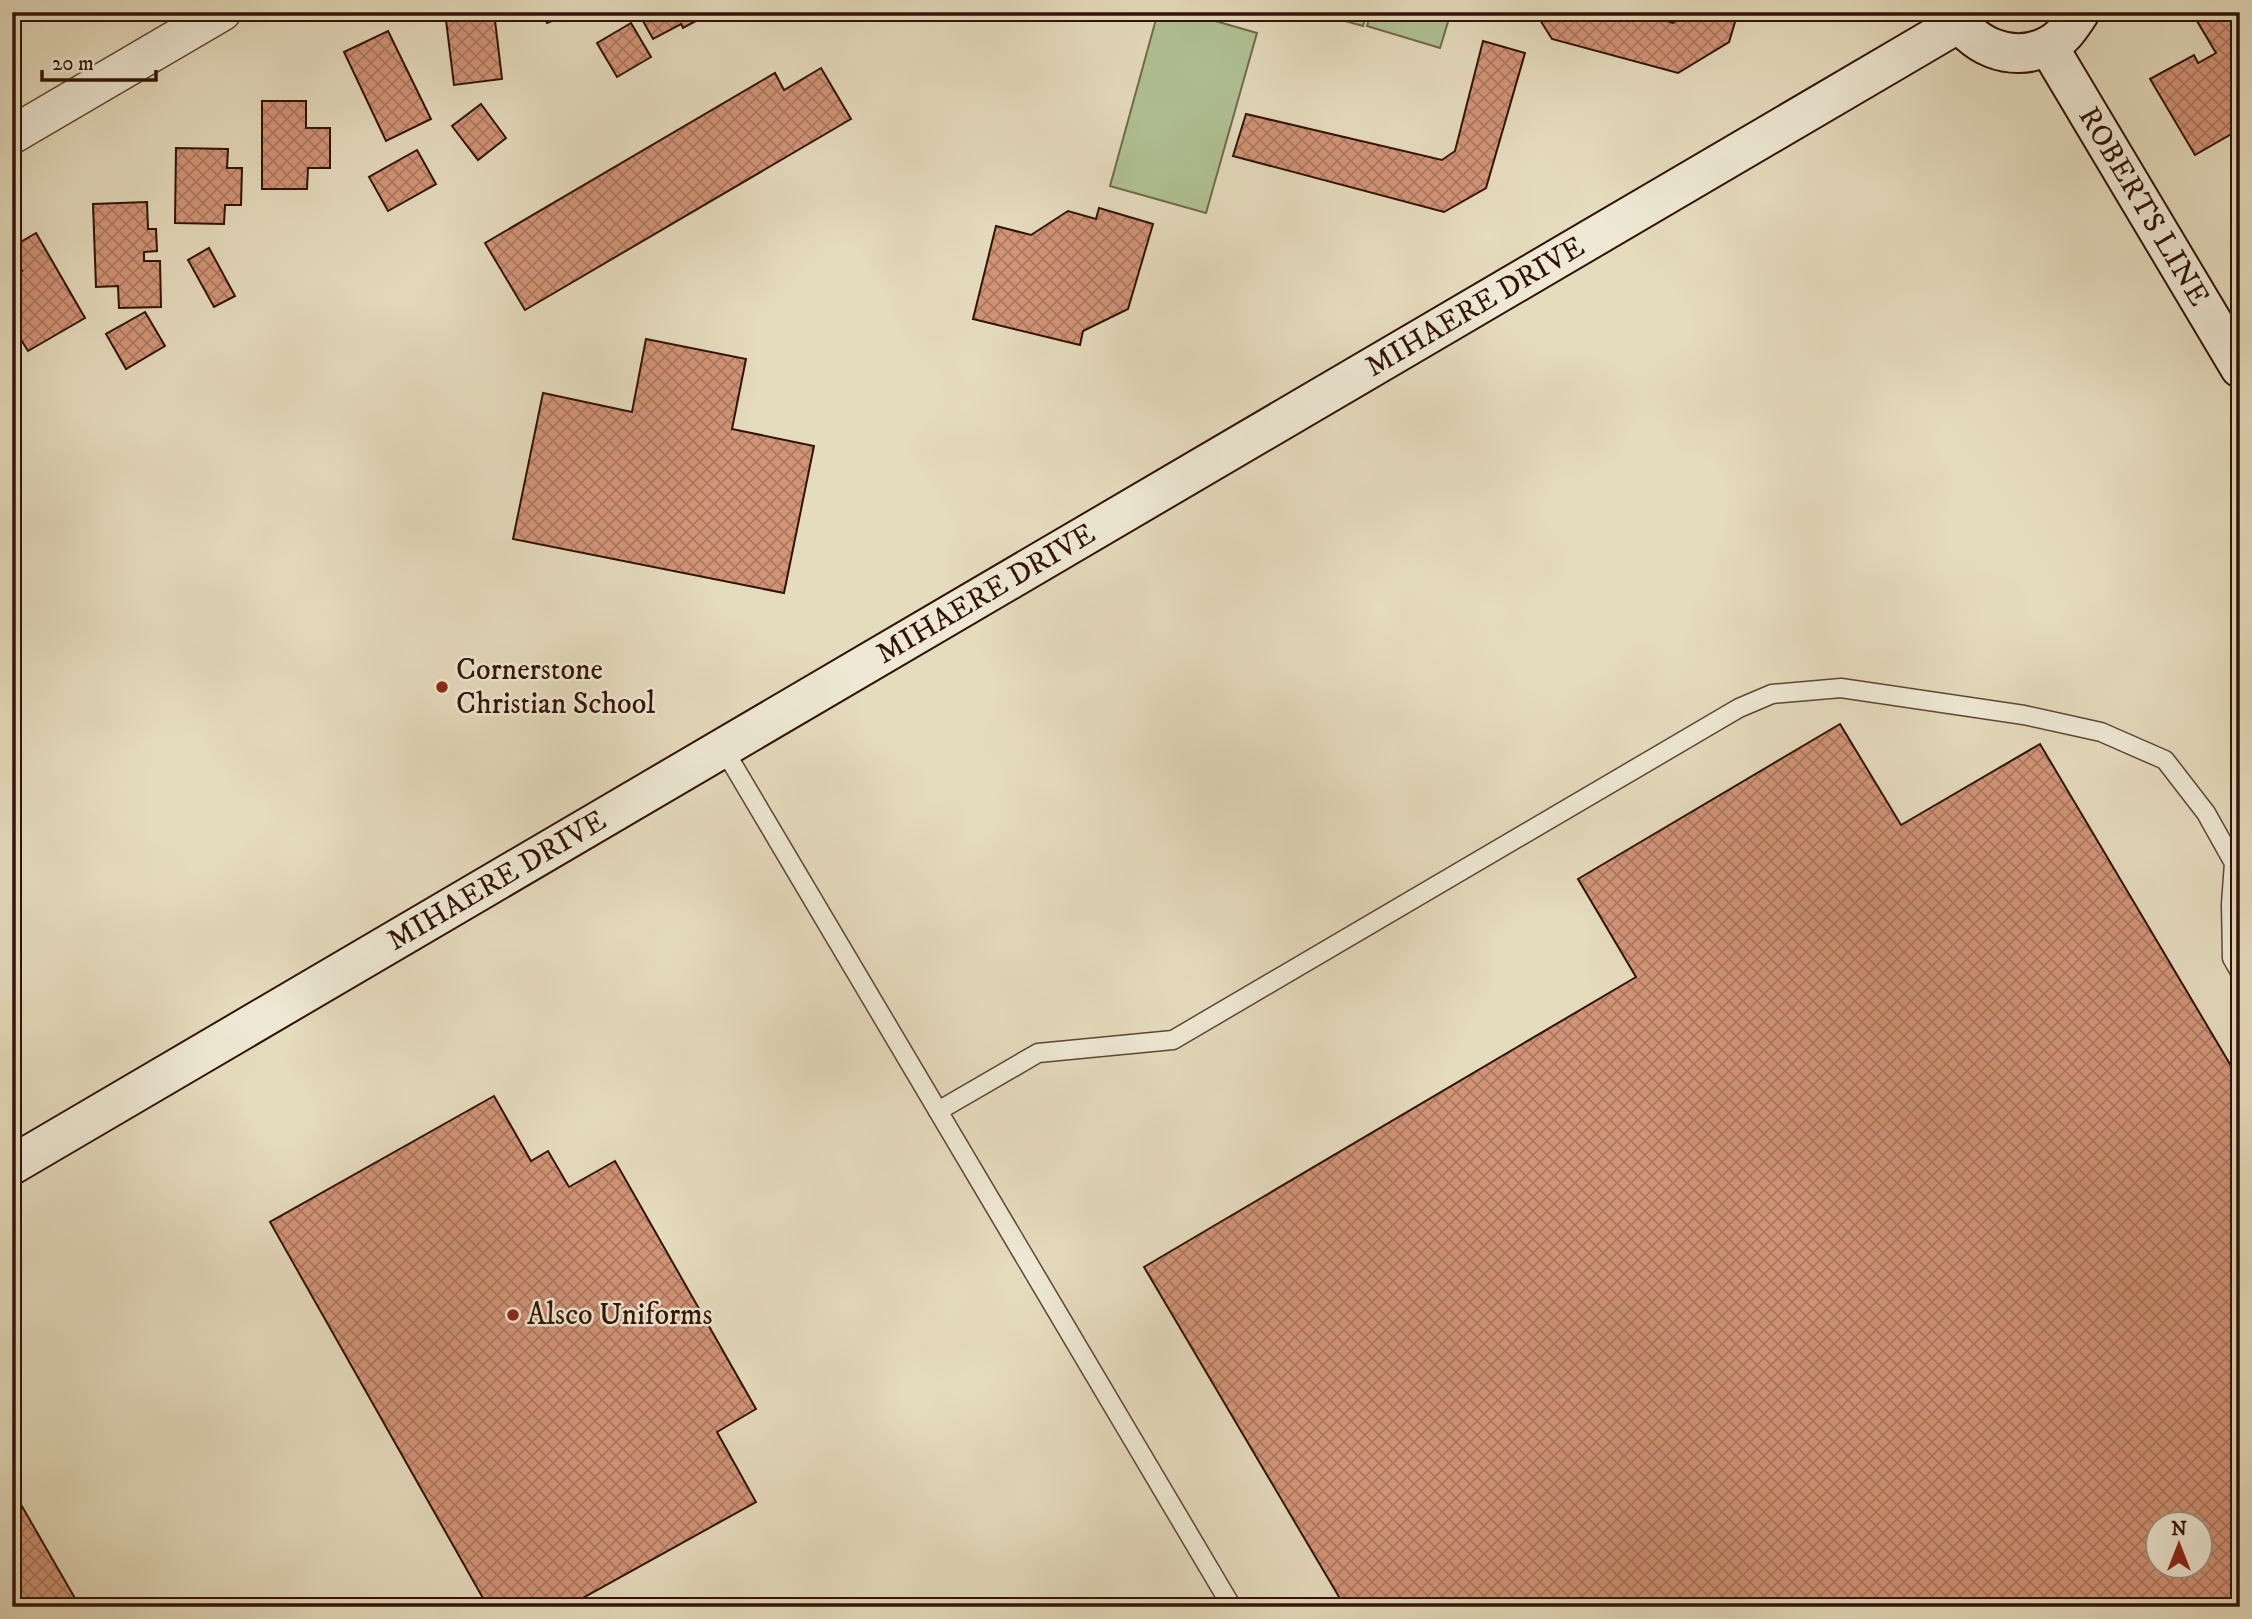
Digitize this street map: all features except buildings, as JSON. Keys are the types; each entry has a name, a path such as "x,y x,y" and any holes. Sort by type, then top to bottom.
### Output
{"main road":[{"path":"1956,17 1972,38 1990,48 2009,53 2048,47 2067,32 2080,12"},
{"name":"MIHAERE DRIVE","path":"12,1165 723,748 1956,17"},
{"name":"ROBERTS LINE","path":"2048,47 2240,368"}],"street":[{"path":"12,135 222,12"}],"lane":[{"path":"938,1111 1038,1053 1173,1040 1740,708 1772,694 1842,688 2024,715 2101,732 2165,760 2206,813 2234,863 2231,904 2232,958 2240,972"},
{"path":"723,748 1233,1607"}],"green space":[{"path":"1158,12 1184,12 1257,33 1206,213 1110,186"},
{"path":"1313,12 1367,12 1363,26"},
{"path":"1371,12 1451,12 1440,48 1367,26"}],"place":[{"name":"Cornerstone Christian School","path":"442,687"},
{"name":"Alsco Uniforms","path":"513,1315"}]}
